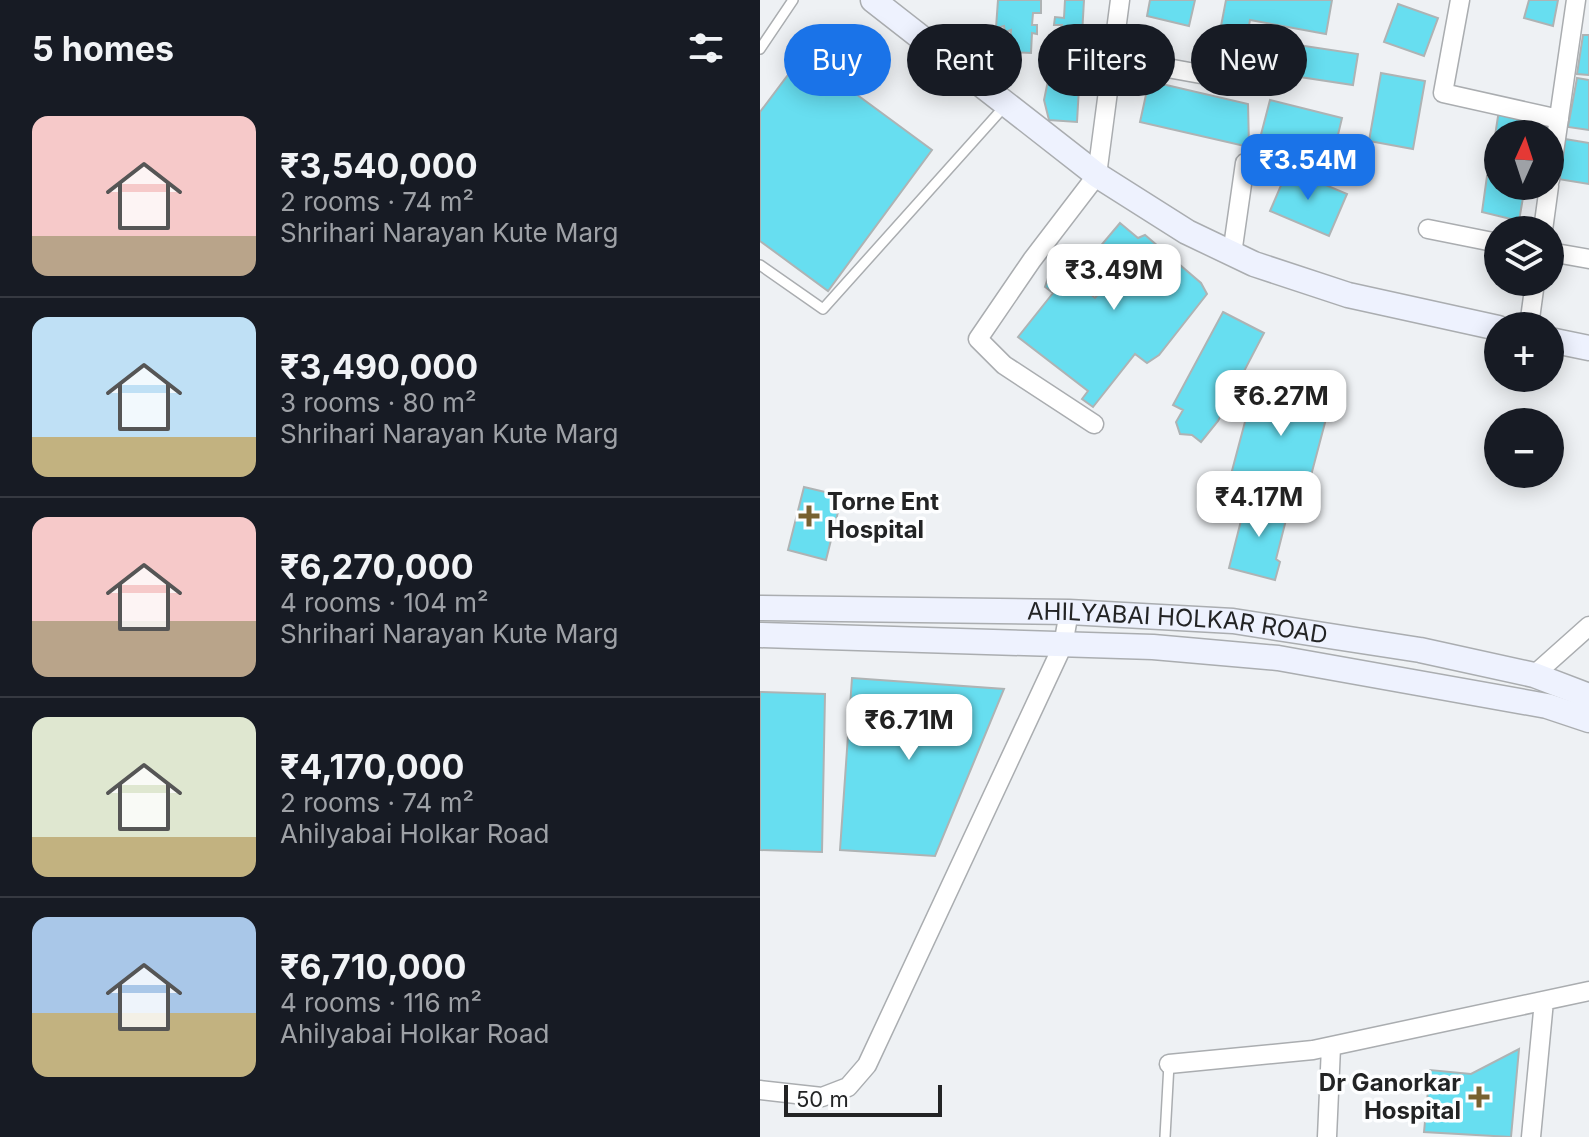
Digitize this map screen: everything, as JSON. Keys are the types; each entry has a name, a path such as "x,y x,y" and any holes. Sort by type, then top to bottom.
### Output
{"main road":[{"path":"886,5 1097,175 1187,232 1254,264 1348,295 1484,325"},
{"path":"1564,343 1589,348"},
{"name":"AHILYABAI HOLKAR ROAD","path":"760,608 1069,612 1233,621 1420,650 1534,675 1589,696"},
{"name":"AHILYABAI HOLKAR ROAD","path":"760,635 1153,647 1278,658 1547,706 1589,720"}],"street":[{"path":"1117,24 1120,0"},
{"path":"1460,0 1443,93 1559,119 1576,0"},
{"path":"1094,424 1004,365 978,339 1032,260 1097,175 1107,96"},
{"path":"1232,254 1245,163"},
{"path":"1428,229 1484,240"},
{"path":"1564,255 1589,259"},
{"path":"760,1090 822,1097 848,1087 867,1065 1063,645 1069,612"},
{"path":"1534,675 1589,626"},
{"path":"1169,1064 1331,1047 1589,991"},
{"path":"1531,1137 1544,1001"},
{"path":"1327,1137 1331,1047"}],"lane":[{"path":"760,49 793,0"},
{"path":"760,265 823,309 1007,104"},
{"path":"1165,1137 1169,1064"}],"building":[{"path":"998,0 1041,0 1041,13 1033,13 1032,25 1037,25 1037,34 1032,33 1031,53 1022,53 1022,24 996,24"},
{"path":"1065,0 1084,0 1083,24 1054,24 1055,17 1064,18"},
{"path":"1150,0 1195,0 1189,26 1147,16"},
{"path":"1226,0 1332,0 1326,34 1307,30 1307,24 1272,24 1250,20 1249,24 1221,24"},
{"path":"1529,0 1558,0 1553,26 1524,18"},
{"path":"1398,4 1438,18 1424,56 1384,42"},
{"path":"1583,35 1589,35 1589,75 1577,74"},
{"path":"1307,46 1358,54 1353,85 1307,78"},
{"path":"1381,73 1425,81 1413,149 1369,141"},
{"path":"1577,78 1589,80 1589,130 1568,127"},
{"path":"784,80 784,96 859,96 932,150 828,291 760,241 760,112"},
{"path":"1175,87 1191,91 1191,96 1214,96 1248,104 1249,147 1140,122 1146,96 1175,96"},
{"path":"1045,96 1078,96 1077,122 1049,120"},
{"path":"1270,100 1342,118 1331,164 1258,146"},
{"path":"1499,110 1533,118 1533,120 1497,120"},
{"path":"1565,139 1589,143 1589,184 1564,180"},
{"path":"1288,169 1347,194 1329,236 1270,211"},
{"path":"1484,198 1523,200 1520,216 1482,212"},
{"path":"1120,223 1138,238 1145,235 1201,283 1207,294 1159,355 1147,363 1135,354 1093,407 1082,399 1088,391 1018,337 1053,293 1045,287 1050,272 1069,287 1074,281 1095,298 1105,287 1082,268"},
{"path":"1223,312 1264,333 1218,421 1201,442 1192,435 1180,434 1176,422 1183,410 1173,405"},
{"path":"1258,373 1322,389 1320,397 1331,400 1304,502 1229,482"},
{"path":"804,487 842,496 826,560 788,550"},
{"path":"1247,497 1289,508 1276,559 1280,562 1275,580 1229,568"},
{"path":"852,678 1004,689 935,856 840,850"},
{"path":"760,692 825,694 822,852 760,850"},
{"path":"1519,1049 1511,1137 1424,1132 1430,1070 1471,1074"}],"place":[{"name":"Torne Ent Hospital","path":"809,516"},
{"name":"Dr Ganorkar Hospital","path":"1479,1097"}]}
